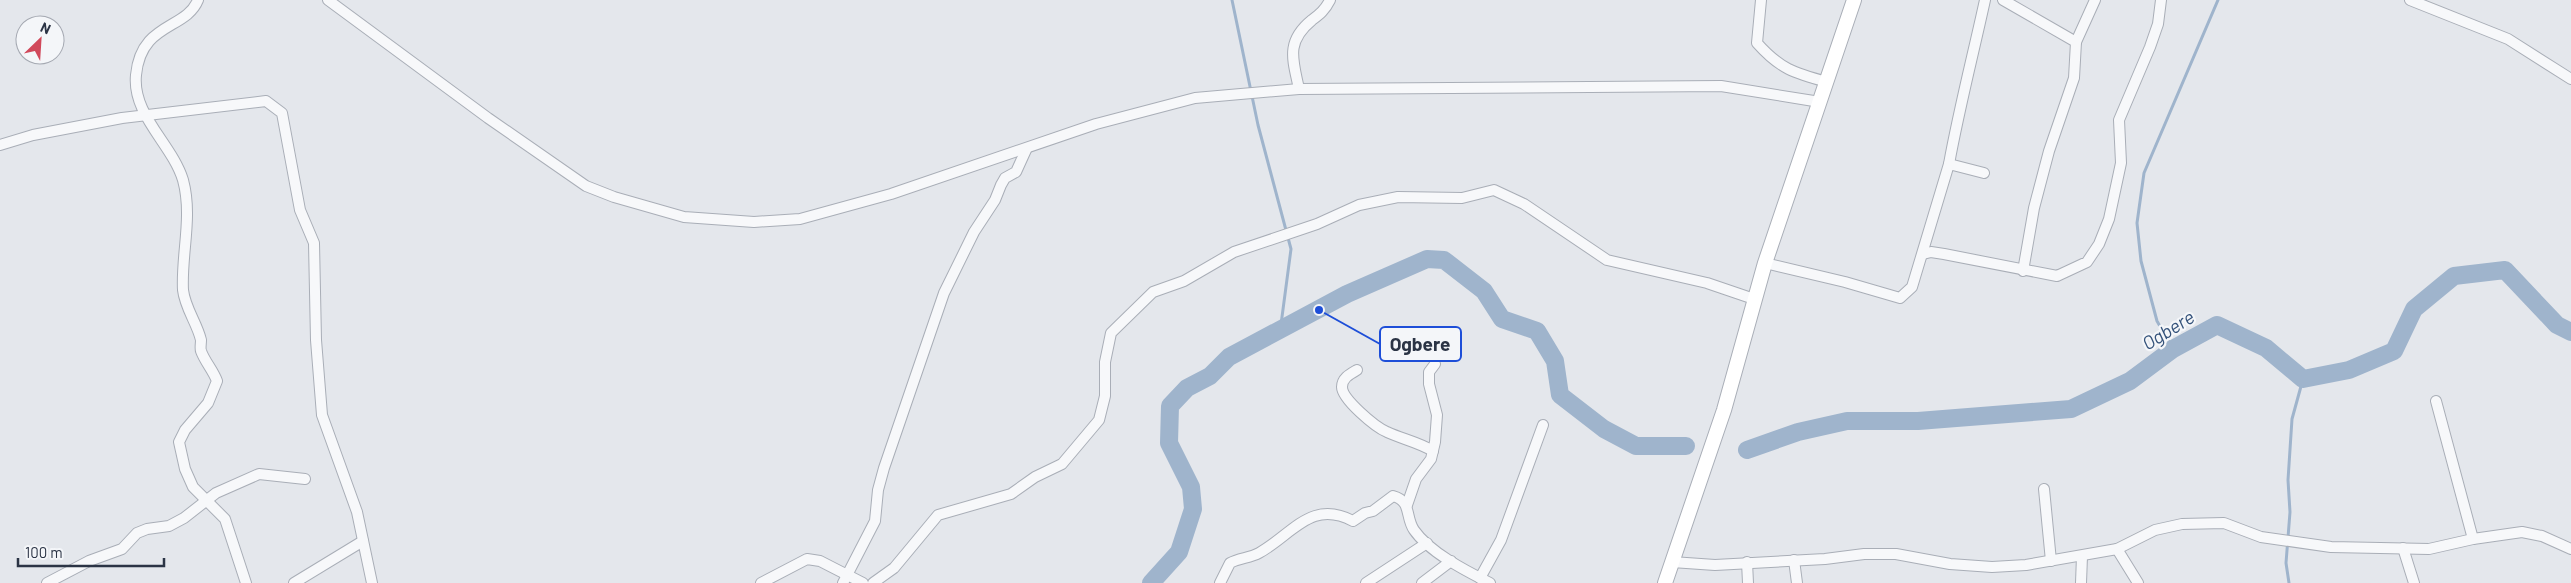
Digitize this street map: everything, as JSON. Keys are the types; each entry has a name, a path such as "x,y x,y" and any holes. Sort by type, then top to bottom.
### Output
{"main road":[{"path":"1665,583 1724,410 1764,263 1854,0"}],"street":[{"path":"198,0 192,10 156,32 148,40 136,80 146,116 176,159 184,182 187,216 183,292 201,340 201,351 212,368 217,381 208,403 184,430 179,442 193,487 225,519 246,583"},
{"path":"328,0 488,118 586,186 614,198 684,217 754,222 800,218 891,194 1026,150 1096,124 1195,98 1300,89 1721,86 1820,102"},
{"path":"1300,89 1292,54 1294,44 1300,32 1322,14 1330,0"},
{"path":"1761,0 1758,43 1776,63 1796,73 1827,82"},
{"path":"1764,263 1900,298 1912,287 1949,164 1956,121 1966,88 1985,0"},
{"path":"2003,0 2048,24 2076,42"},
{"path":"2024,271 2034,208 2044,170 2074,78 2076,42 2094,0"},
{"path":"1923,254 1931,252 1944,254 2057,276 2087,262 2099,244 2109,218 2120,174 2119,120 2150,47 2158,24 2161,0"},
{"path":"2410,0 2508,39 2571,79"},
{"path":"0,145 33,135 122,118 266,101 282,113 300,210 314,242 316,340 322,415 357,512 372,583"},
{"path":"845,578 876,521 878,490 884,468 944,293 974,232 995,200 1000,185 1005,178 1016,172 1026,150"},
{"path":"1949,164 1984,173"},
{"path":"873,583 894,568 938,515 1011,494 1035,477 1062,464 1099,420 1105,396 1105,362 1112,333 1153,292 1184,281 1234,252 1317,224 1359,205 1398,197 1462,198 1494,190 1524,204 1608,260 1707,283 1754,299"},
{"path":"1407,505 1416,479 1431,459 1433,451 1437,415 1429,384 1429,372 1435,364"},
{"path":"1357,370 1347,376 1342,387 1343,393 1364,416 1386,432 1421,444 1433,451"},
{"path":"2436,401 2473,538"},
{"path":"1220,583 1230,563 1257,554 1312,515 1328,512 1339,514 1353,521 1365,513 1373,511 1393,496 1400,498 1407,505 1413,529 1427,543 1451,561 1485,581 1543,425"},
{"path":"47,583 89,561 122,549 137,533 147,529 170,526 231,485 259,474 305,479"},
{"path":"2044,489 2051,561"},
{"path":"1672,562 1715,565 1864,554 1896,554 1950,564 1992,567 2051,561 2117,549 2155,530 2182,524 2224,523 2261,537 2314,544 2429,550 2473,538 2522,532 2542,536 2568,548 2571,557"},
{"path":"294,583 363,541"},
{"path":"1366,583 1427,543"},
{"path":"2403,548 2414,583"},
{"path":"2117,549 2138,583"},
{"path":"2081,583 2082,556"},
{"path":"761,583 807,559 820,561 845,578 863,583"},
{"path":"1794,560 1797,583"},
{"path":"1422,583 1451,561"},
{"path":"1747,562 1748,583"}],"waterway":[{"path":"1232,0 1258,125 1291,249 1280,332"},
{"path":"2173,349 2157,321 2141,261 2137,223 2144,173 2218,0"},
{"name":"Ogbere","path":"1151,583 1179,552 1193,509 1191,487 1169,443 1170,406 1187,388 1210,376 1229,357 1347,294 1427,259 1444,260 1484,291 1502,319 1537,331 1555,361 1560,395 1604,429 1636,446 1686,446"},
{"name":"Ogbere","path":"1747,450 1798,432 1847,421 1918,421 2071,409 2130,381 2173,349 2217,325 2266,348 2303,379 2349,370 2394,351 2414,309 2454,276 2505,270 2557,325 2571,332"},
{"path":"2289,583 2286,563 2290,512 2288,480 2292,419 2303,379"}],"place":[{"name":"Ogbere","path":"1319,310"}]}
